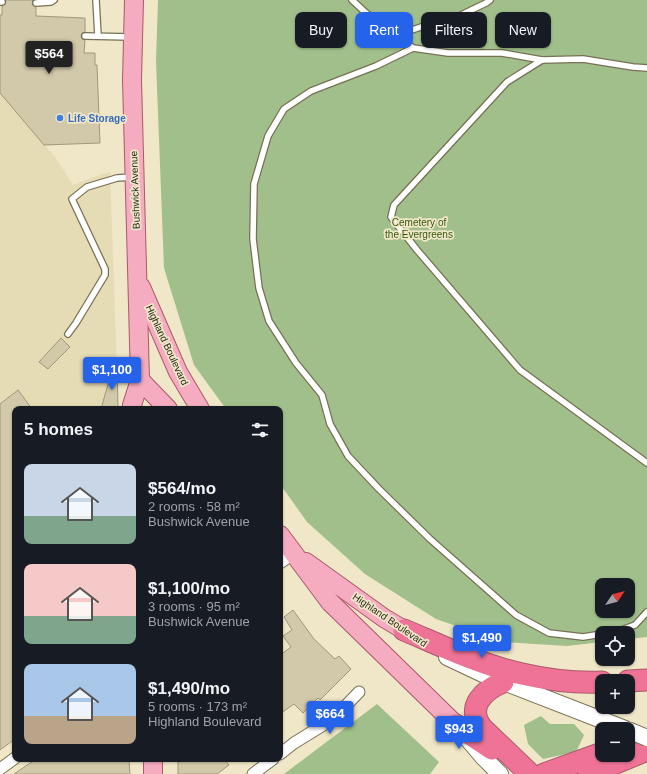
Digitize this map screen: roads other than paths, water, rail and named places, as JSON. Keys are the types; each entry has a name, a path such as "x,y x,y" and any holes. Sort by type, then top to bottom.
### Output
{"highway":[{"path":"404,630 463,655 523,674 557,680 595,682"},
{"path":"635,681 647,680"},
{"path":"503,682 488,690 477,704 477,720 491,750 519,774"},
{"path":"456,725 491,750 530,774"},
{"path":"635,741 647,737"},
{"path":"589,774 647,750"},
{"path":"544,774 595,756"}],"main road":[{"name":"Bushwick Avenue","path":"132,406 140,380 132,80 134,0"},
{"name":"Highland Boulevard","path":"138,279 178,372 198,406"},
{"name":"Bushwick Avenue","path":"140,380 154,406"},
{"path":"140,380 165,406"},
{"name":"Highland Boulevard","path":"283,545 287,558 456,725"},
{"name":"Highland Boulevard","path":"287,558 346,590 384,618 456,663 608,722"},
{"path":"635,733 647,737"},
{"path":"491,750 500,774"},
{"path":"153,762 153,774"}],"street":[{"path":"283,752 294,743 333,719 359,692"},
{"path":"0,769 12,760"},
{"path":"253,774 269,762"}],"lane":[{"path":"36,3 51,2 54,0"},
{"path":"96,0 98,36"},
{"path":"352,0 365,12"},
{"path":"413,30 458,17 490,0"},
{"path":"85,36 133,37"},
{"path":"595,635 583,636 549,633 516,615 430,539 348,456 330,424 322,395 296,363 269,321 259,288 253,239 254,184 268,136 284,109 311,91 376,66 413,48 448,53 502,53 542,60 583,59 647,68"},
{"path":"542,60 507,82 394,205 391,217 417,250 520,370 647,463"},
{"path":"68,334 105,275 106,270 72,199 87,187 117,178 134,177"},
{"path":"632,626 647,612"}],"place":[{"name":"Life Storage","path":"60,118"}],"park label":[{"name":"Cemetery of the Evergreens","path":"419,228"}]}
